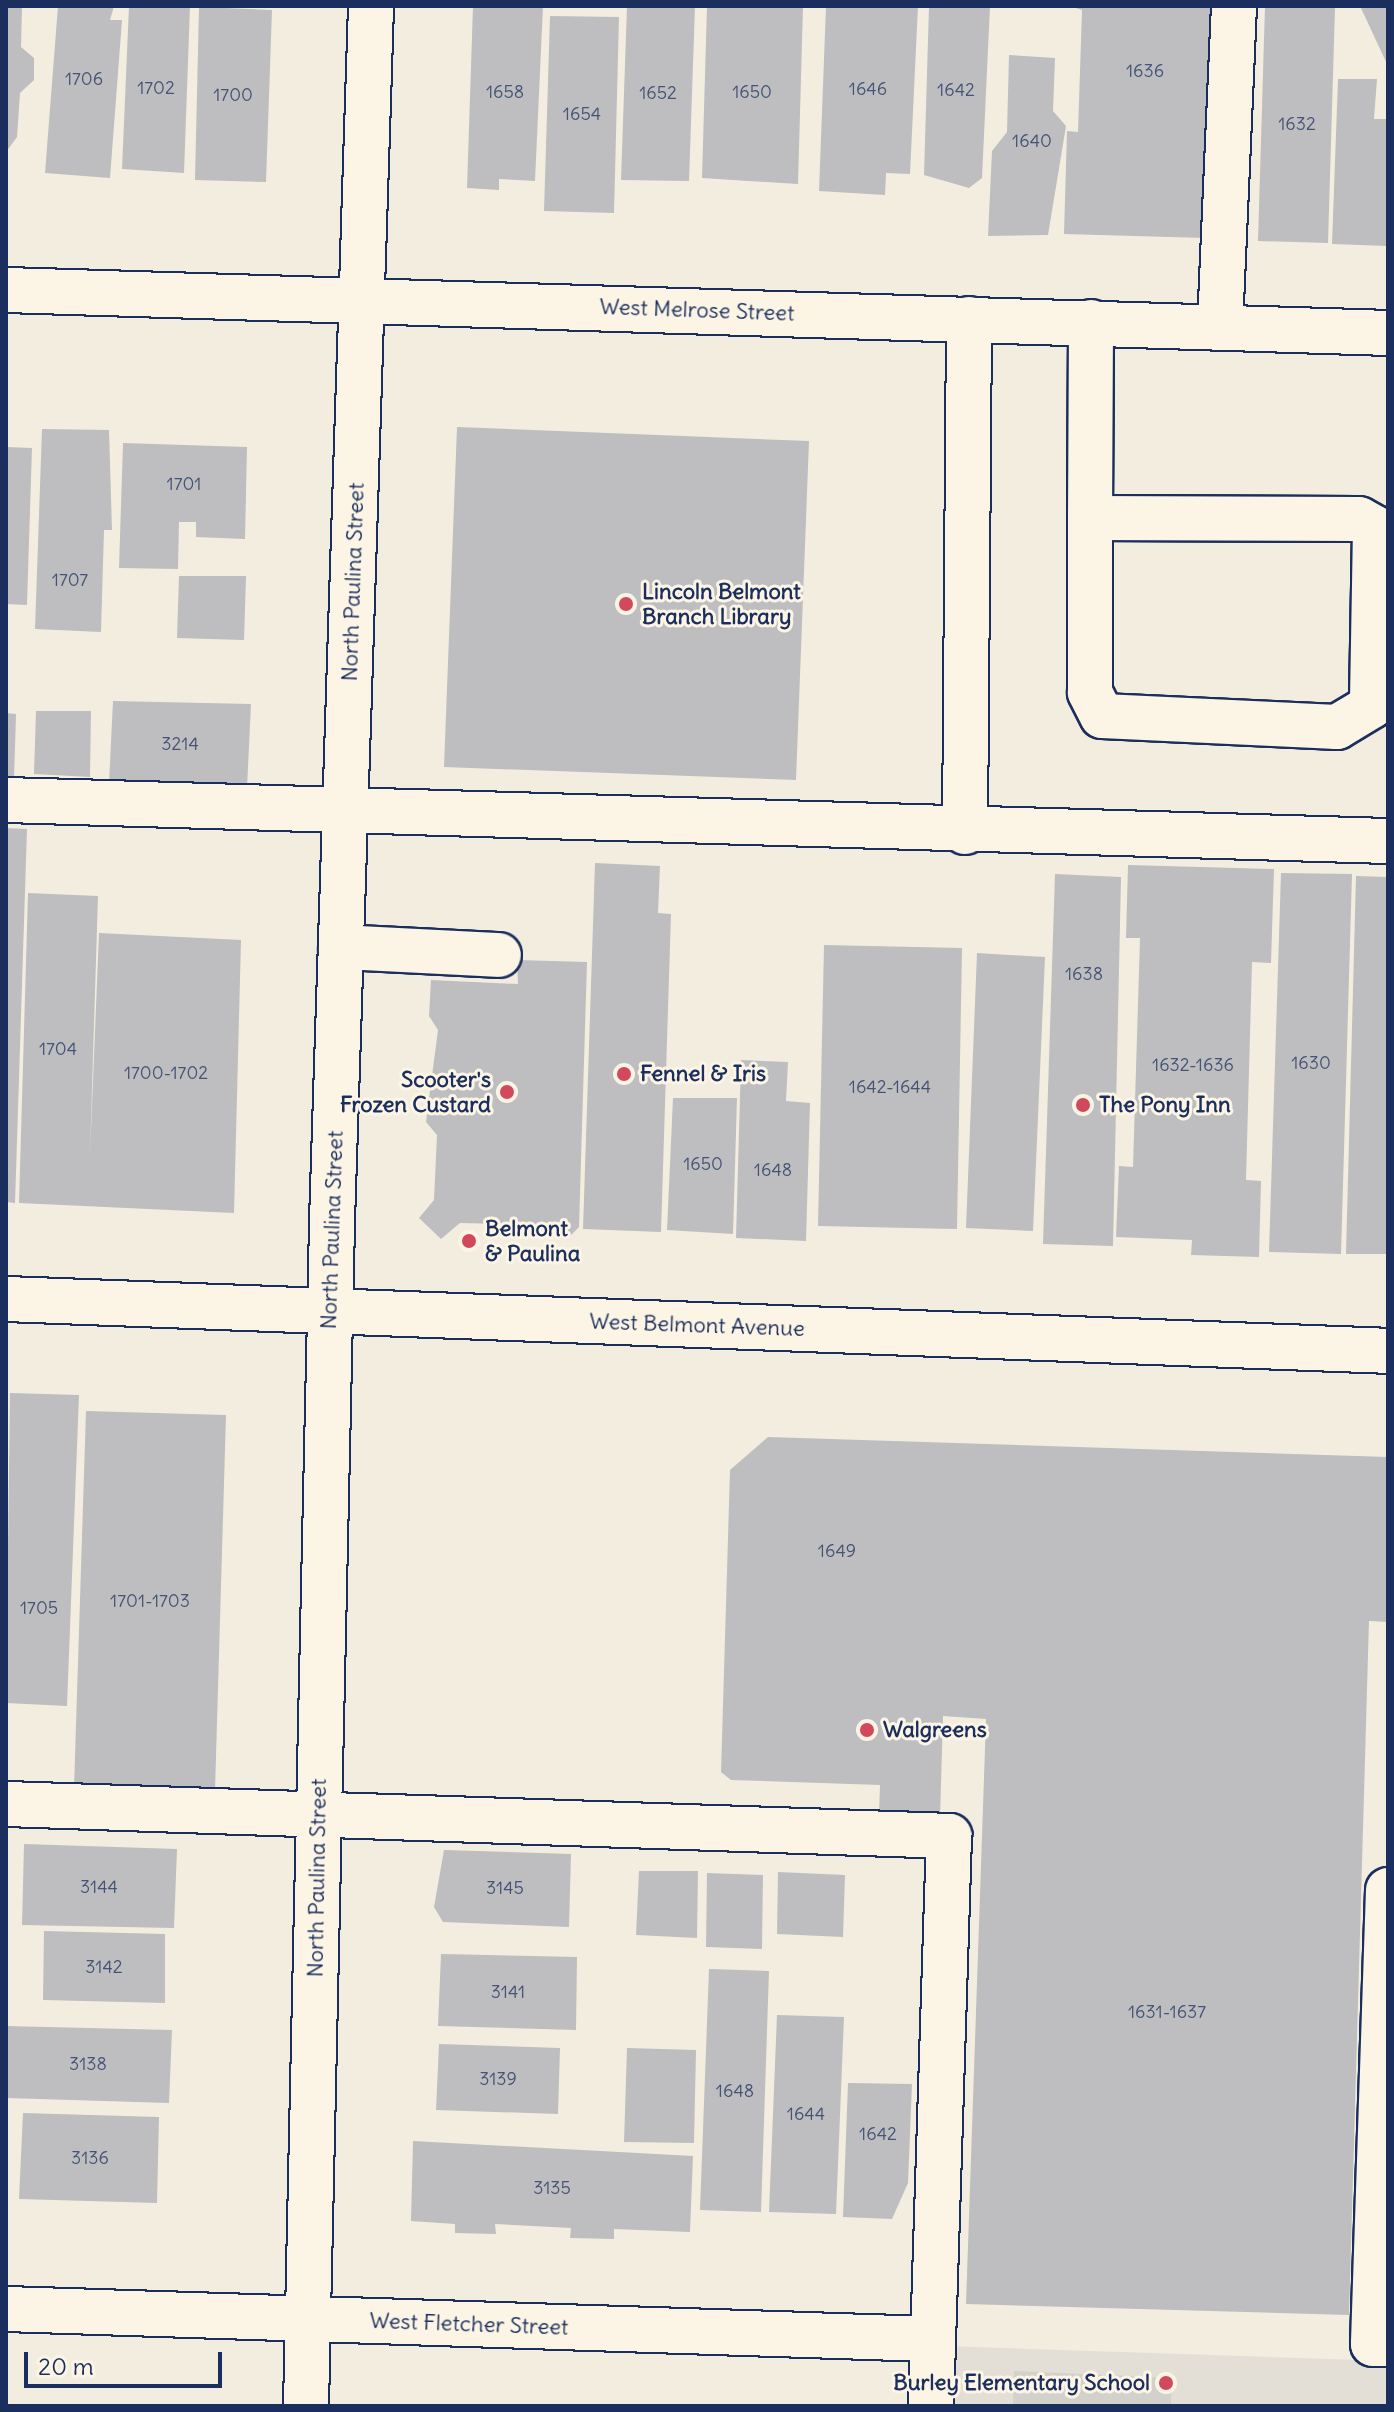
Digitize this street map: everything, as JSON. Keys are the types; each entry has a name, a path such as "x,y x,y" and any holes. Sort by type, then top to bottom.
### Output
{"street":[{"name":"North Paulina Street","path":"306,2406 329,1311 371,6"},
{"path":"1220,326 1234,6"},
{"name":"West Melrose Street","path":"6,290 1388,333"},
{"path":"965,832 969,319"},
{"path":"1090,518 1359,519 1375,528 1372,706 1337,727 1102,716 1090,692 1090,518 1091,322"},
{"path":"6,800 965,832 1388,841"},
{"path":"341,947 499,955"},
{"name":"West Belmont Avenue","path":"6,1299 1388,1351"},
{"path":"6,1804 949,1836 931,2406"},
{"path":"1388,1890 1373,2344 1388,2344"},
{"name":"West Fletcher Street","path":"6,2309 932,2339"}],"shaded area":[{"name":"Burley Elementary School","path":"945,2346 1388,2361 1388,2406 943,2406"},
{"path":"1014,2371 1172,2378 1171,2406 1013,2406"}],"building":[{"path":"6,6 22,6 21,47 34,58 34,80 20,93 17,137 6,152"},
{"path":"58,6 114,6 110,20 122,20 110,178 45,173"},
{"path":"129,6 190,6 184,173 122,169"},
{"path":"473,6 543,6 535,181 499,179 499,190 467,188"},
{"path":"627,6 695,6 689,181 621,180"},
{"path":"707,6 803,6 798,184 702,178"},
{"path":"826,6 918,6 910,174 886,173 885,195 819,191"},
{"path":"929,6 990,6 982,178 969,188 924,175"},
{"path":"1070,6 1212,6 1205,238 1064,234 1067,131 1078,132 1082,10"},
{"path":"1265,6 1335,8 1328,243 1258,241"},
{"path":"1360,6 1388,6 1388,66"},
{"path":"199,7 272,10 266,182 195,180"},
{"path":"550,16 619,17 614,213 544,211"},
{"path":"1009,55 1055,58 1053,111 1066,126 1048,235 988,236 992,151 1007,132"},
{"path":"1338,79 1377,79 1374,119 1388,119 1388,246 1332,244"},
{"name":"Lincoln Belmont Branch Library","path":"457,427 809,441 796,780 444,767"},
{"path":"42,429 109,430 112,530 104,530 101,632 35,629"},
{"path":"123,443 247,447 245,539 196,537 196,522 179,522 178,569 119,568"},
{"path":"6,447 32,448 27,605 6,604"},
{"path":"179,576 246,576 244,640 177,638"},
{"path":"113,701 251,704 247,788 109,784"},
{"path":"36,711 91,711 90,777 34,774"},
{"path":"6,713 16,714 14,778 6,778"},
{"path":"6,828 27,829 15,1203 6,1202"},
{"path":"595,863 660,866 658,913 671,914 661,1232 583,1229"},
{"path":"1128,865 1274,869 1271,963 1252,962 1246,1180 1261,1181 1259,1257 1191,1255 1192,1240 1116,1237 1119,1166 1133,1167 1140,938 1126,938"},
{"path":"1281,873 1352,874 1341,1254 1269,1252"},
{"path":"1055,874 1121,877 1113,1246 1043,1244"},
{"path":"1356,876 1388,877 1388,1254 1346,1254"},
{"path":"28,893 98,896 90,1154 99,933 241,940 234,1213 19,1203"},
{"path":"824,945 962,948 957,1229 818,1226"},
{"path":"977,953 1045,957 1033,1231 966,1228"},
{"name":"Scooter's Frozen Custard","path":"517,960 587,962 579,1227 569,1237 547,1236 535,1225 460,1223 441,1239 419,1218 434,1200 437,1135 426,1122 438,1030 429,1016 431,980 518,984"},
{"path":"741,1060 788,1062 786,1101 810,1103 806,1241 736,1238"},
{"path":"673,1098 737,1098 733,1234 667,1230"},
{"path":"10,1393 79,1395 67,1706 6,1703"},
{"path":"86,1411 226,1415 215,1791 74,1788"},
{"path":"768,1437 1388,1457 1388,1622 1369,1621 1349,2315 966,2304 986,1719 943,1716 940,1818 879,1816 880,1785 731,1780 721,1772 730,1470"},
{"path":"24,1844 177,1849 174,1928 22,1925"},
{"path":"444,1850 571,1854 569,1927 443,1922 434,1907"},
{"path":"639,1871 698,1871 697,1938 636,1935"},
{"path":"778,1872 845,1875 843,1937 777,1934"},
{"path":"707,1873 763,1875 762,1949 706,1947"},
{"path":"44,1931 165,1934 165,2003 43,2000"},
{"path":"441,1954 577,1957 576,2030 438,2026"},
{"path":"709,1969 769,1971 761,2212 700,2210"},
{"path":"777,2015 844,2017 836,2214 769,2212"},
{"path":"6,2026 172,2030 169,2103 6,2098"},
{"path":"439,2044 560,2048 558,2114 436,2110"},
{"path":"627,2048 696,2050 694,2143 624,2142"},
{"path":"848,2083 912,2084 908,2183 892,2219 843,2217"},
{"path":"23,2113 159,2117 157,2203 19,2199"},
{"path":"413,2141 693,2156 690,2232 614,2229 614,2239 570,2238 571,2228 495,2224 496,2234 455,2233 455,2224 411,2221"}],"place":[{"name":"Lincoln Belmont Branch Library","path":"626,604"},
{"name":"Fennel & Iris","path":"624,1074"},
{"name":"Scooter's Frozen Custard","path":"507,1092"},
{"name":"The Pony Inn","path":"1083,1105"},
{"name":"Belmont & Paulina","path":"469,1241"},
{"name":"Walgreens","path":"867,1730"},
{"name":"Burley Elementary School","path":"1166,2383"}]}
